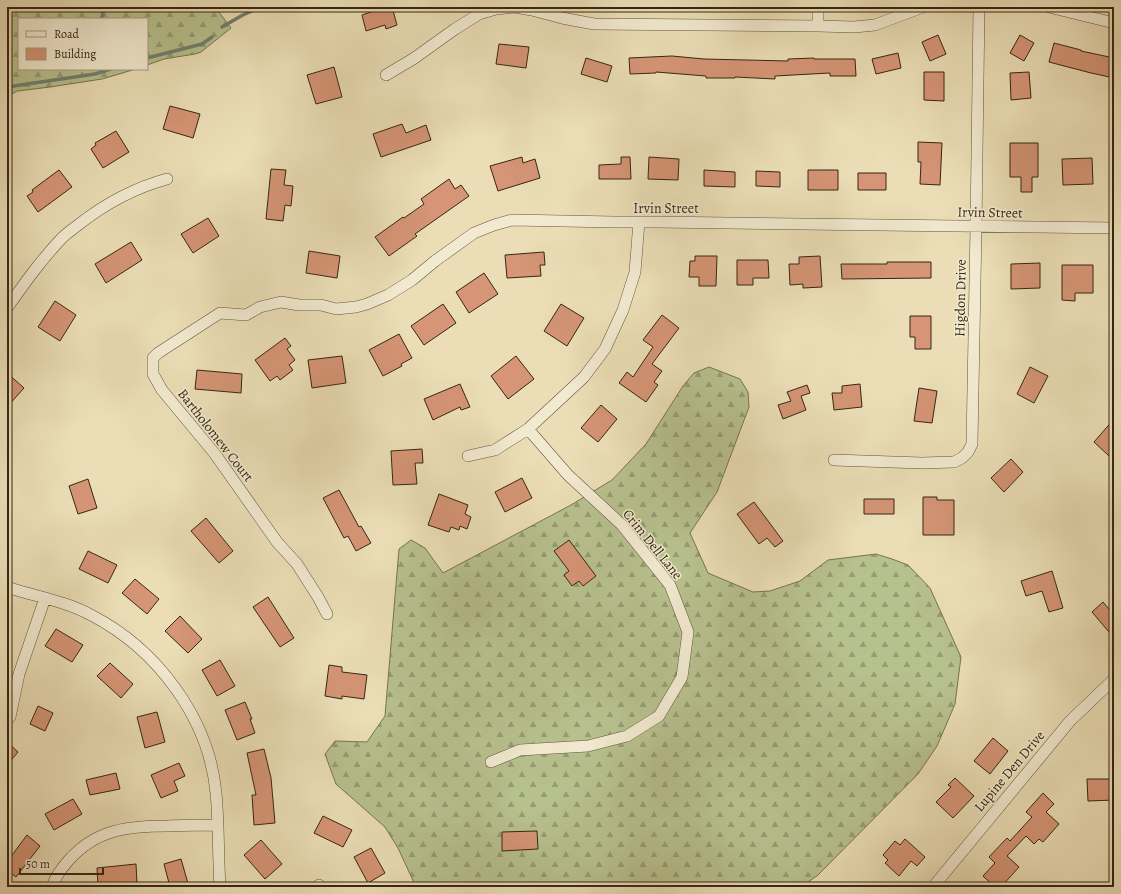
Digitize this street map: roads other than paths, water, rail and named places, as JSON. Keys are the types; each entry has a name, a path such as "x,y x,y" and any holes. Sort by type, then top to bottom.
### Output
{"street":[{"path":"386,75 413,59 479,14 496,9 514,7 594,24 818,26 854,28 875,25 923,7"},
{"path":"818,7 818,26"},
{"name":"Higdon Drive","path":"834,460 922,463 954,462 962,458 968,452 972,444 979,7"},
{"path":"1049,7 1114,23"},
{"path":"7,308 47,254 63,237 103,207 148,184 167,179"},
{"name":"Irvin Street","path":"246,314 260,307 281,302 321,305 336,309 367,304 388,295 412,280 435,261 474,233 512,220 1114,228"},
{"path":"468,456 495,450 528,429 584,377 605,349 623,310 635,272 638,222"},
{"name":"Bartholomew Court","path":"246,314 220,313 158,353 153,358 153,374 162,390 215,454 277,542 297,564 327,614"},
{"name":"Crim Dell Lane","path":"491,762 520,750 588,746 628,736 659,716 682,677 688,632 670,585 622,525 568,475 528,429"},
{"path":"7,587 77,609 90,614 111,626 138,647 156,664 170,681 196,723 212,769 216,793 220,887"},
{"path":"10,717 19,674 45,598"},
{"name":"Lupine Den Drive","path":"933,887 1070,721 1114,679"},
{"path":"52,887 61,870 74,855 87,844 108,833 134,827 217,825"}],"waterway":[{"path":"100,7 103,14 101,18"},
{"path":"222,27 260,7"},
{"path":"148,58 202,44 212,37"},
{"path":"7,87 95,74 108,70"}]}
